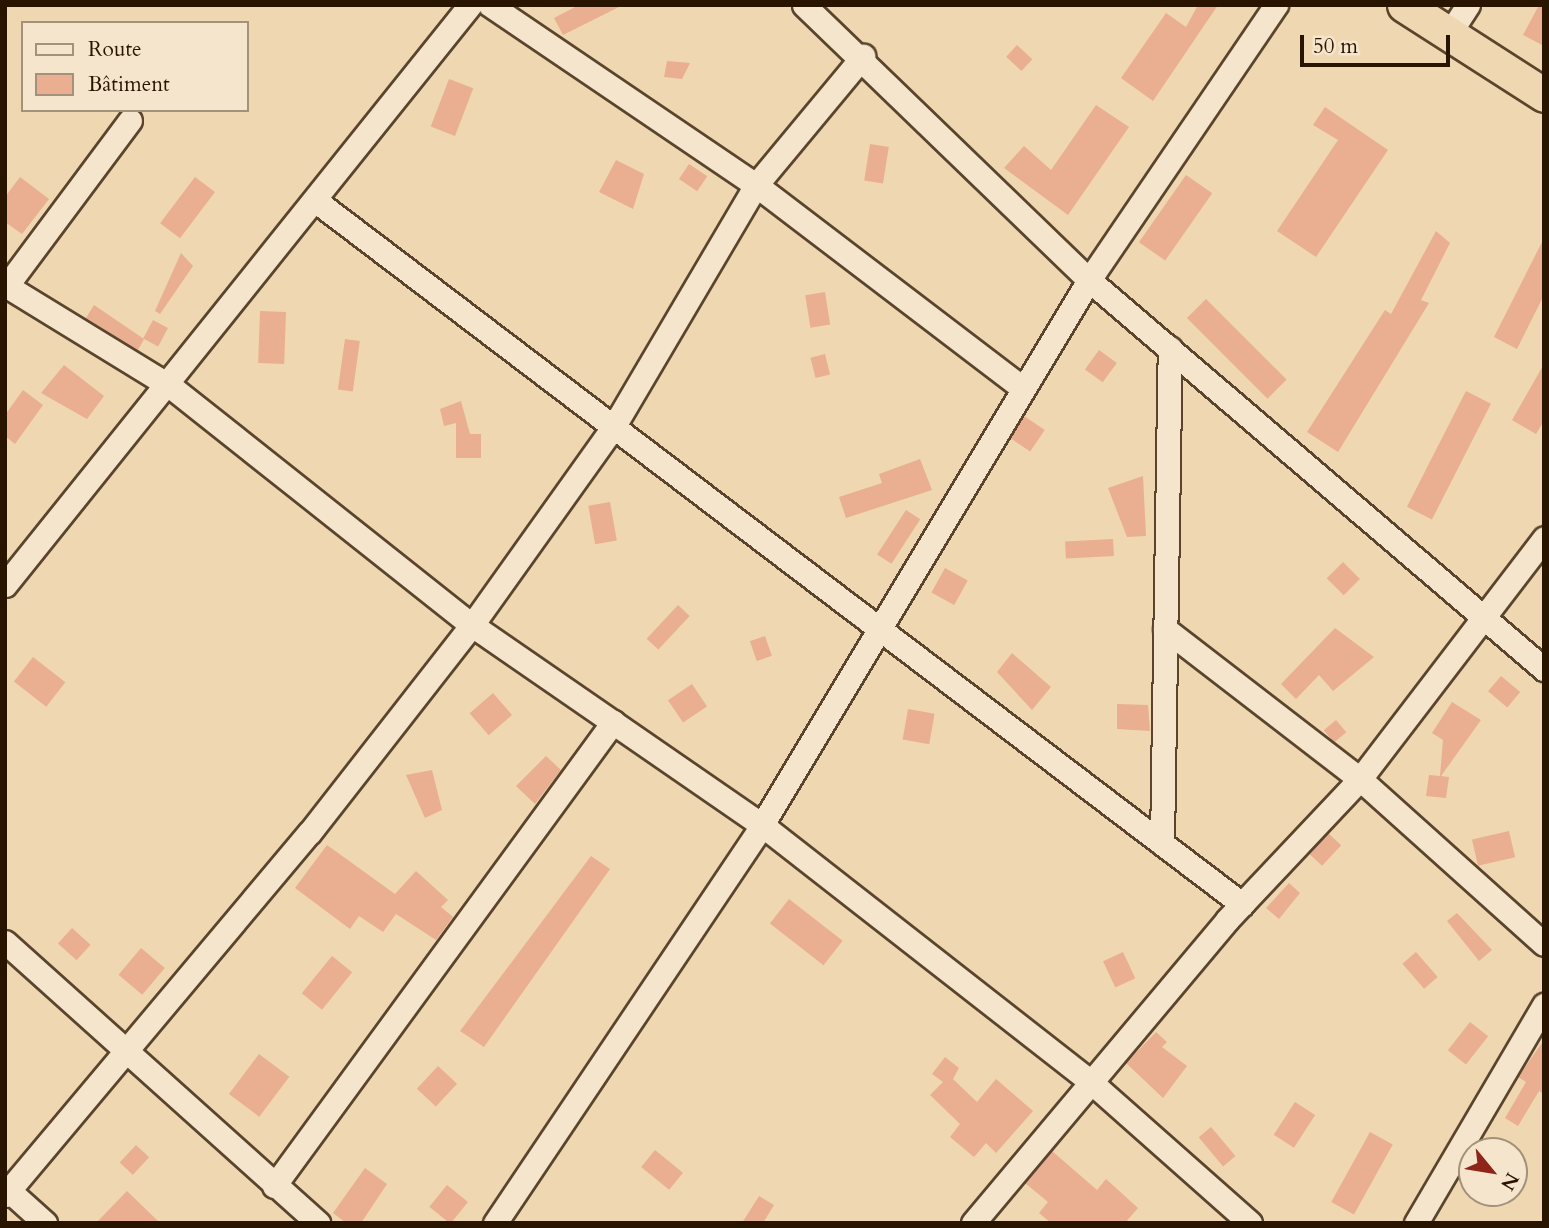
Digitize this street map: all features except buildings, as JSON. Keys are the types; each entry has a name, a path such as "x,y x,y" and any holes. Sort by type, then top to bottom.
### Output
{"highway":[{"path":"1404,5 1544,95"}],"street":[{"path":"5,585 170,386 470,5"},
{"path":"490,5 757,185 1022,388"},
{"path":"804,5 863,56 1089,280 1488,618 1544,669"},
{"path":"495,1223 762,825 878,625 1089,280 1276,5"},
{"path":"1449,34 1468,5"},
{"path":"45,1223 7,1191 310,832 472,625 614,426 757,185 863,56"},
{"path":"130,120 6,286 170,386 472,625 762,825 1092,1083 1250,1223"},
{"path":"316,201 878,625 1242,905"},
{"path":"1161,843 1170,348"},
{"path":"973,1223 1242,905 1360,779 1488,618 1544,538"},
{"path":"1165,629 1360,779 1544,944"},
{"path":"274,1186 613,722"},
{"path":"5,942 123,1055 318,1223"},
{"path":"1416,1223 1544,1005"}]}
